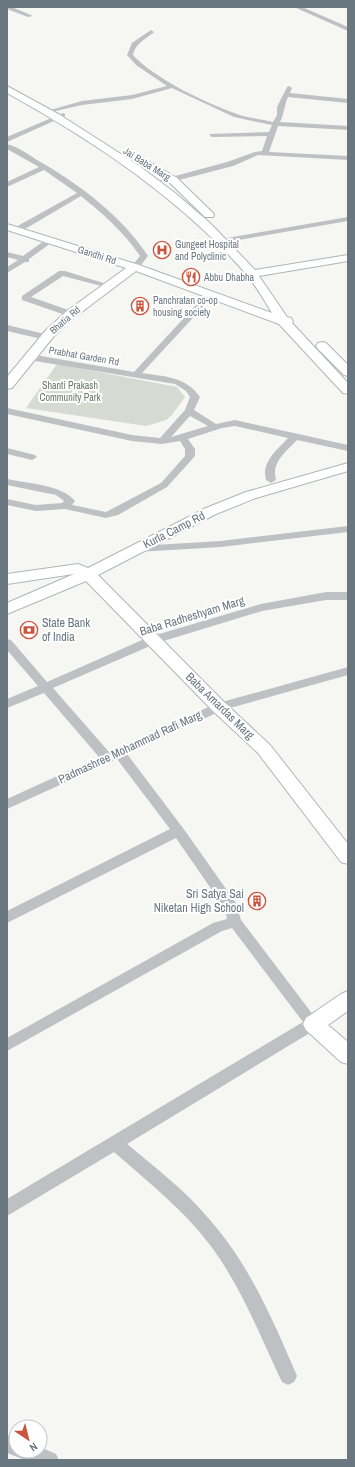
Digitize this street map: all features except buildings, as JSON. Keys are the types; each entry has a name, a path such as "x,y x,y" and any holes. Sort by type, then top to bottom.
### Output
{"street":[{"path":"7,7 30,16"},
{"path":"297,7 348,29"},
{"path":"151,32 135,44 130,51 130,55 138,64 173,86 236,116 275,124 348,128"},
{"name":"Jai Baba Marg","path":"7,84 173,180 264,272 297,319 348,372"},
{"path":"7,140 82,103 132,97 173,86"},
{"path":"265,154 271,134 280,115 280,107 289,88"},
{"name":"Jai Baba Marg","path":"7,90 57,114 156,184 206,225 252,274 284,321 348,390"},
{"path":"285,95 348,101"},
{"path":"212,135 230,136 271,134"},
{"path":"7,146 44,167 81,192 125,230 140,247 144,256 135,267"},
{"path":"156,184 230,164 257,153 348,158"},
{"path":"7,185 44,167"},
{"path":"12,228 81,192"},
{"path":"221,241 348,219"},
{"name":"Gandhi Rd","path":"12,228 135,267 284,321"},
{"path":"7,271 26,260 51,240"},
{"path":"7,254 26,260"},
{"path":"252,274 348,258"},
{"name":"Bhatia Rd","path":"8,382 46,337 71,314 135,267"},
{"path":"71,314 25,298 62,273 109,286"},
{"path":"136,375 210,295"},
{"path":"284,321 297,319"},
{"path":"7,328 46,337"},
{"name":"Prabhat Garden Rd","path":"29,358 178,382 189,388 195,397 189,411"},
{"path":"7,411 132,438 162,441 182,438 215,427 235,423 348,448"},
{"path":"162,441 189,411 215,427"},
{"path":"271,480 268,474 271,464 295,436"},
{"path":"7,502 36,508 65,506 106,515 114,513 154,491 170,479 190,456 190,448 182,438"},
{"path":"7,451 32,457"},
{"name":"Kurla Camp Rd","path":"7,599 83,572 111,551 232,494 271,480 348,457"},
{"name":"Kurla Camp Rd","path":"7,609 83,572 137,549 211,511 245,498 348,467"},
{"path":"7,482 62,494 70,501 65,506"},
{"path":"137,549 221,544 348,529"},
{"path":"7,579 83,572"},
{"name":"Baba Amardas Marg","path":"83,572 219,707 264,749 347,852"},
{"name":"Baba Radheshyam Marg","path":"7,704 153,640 261,608 326,596 348,596"},
{"path":"7,643 45,687 113,755 178,832 231,907 235,922 313,1024 348,1055"},
{"name":"Padmashree Mohammad Rafi Marg","path":"7,804 219,707 348,671"},
{"path":"7,917 178,832"},
{"path":"7,1045 218,927 235,922"},
{"path":"7,1208 313,1024 348,1000"},
{"path":"114,1143 194,1214 216,1239 238,1272 288,1376"}],"green space":[{"name":"Shanti Prakash Community Park","path":"57,364 177,387 185,397 171,416 166,420 146,426 26,408"}],"place":[{"name":"Gungeet Hospital and Polyclinic","path":"162,250"},
{"name":"Abbu Dhabha","path":"191,277"},
{"name":"Panchratan co-op housing society","path":"140,306"},
{"name":"State Bank of India","path":"29,630"},
{"name":"Sri Satya Sai Niketan High School","path":"257,901"}]}
